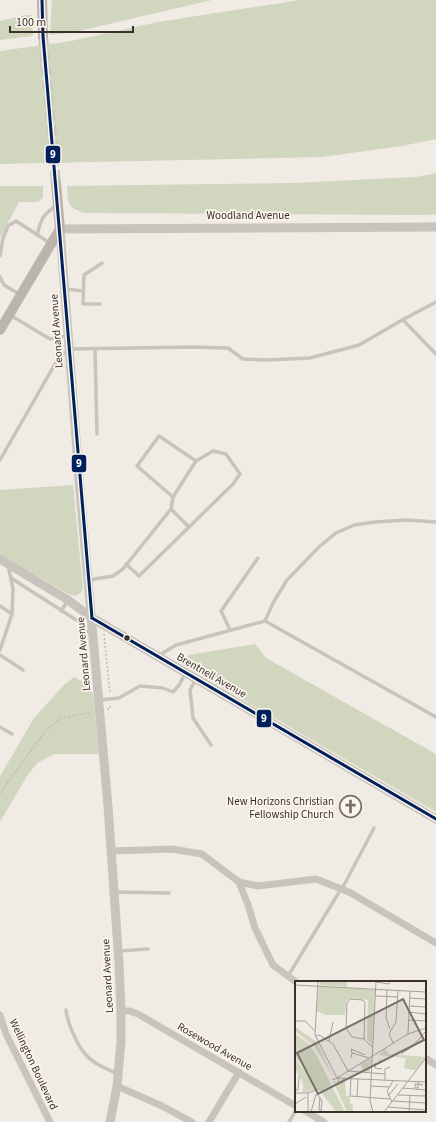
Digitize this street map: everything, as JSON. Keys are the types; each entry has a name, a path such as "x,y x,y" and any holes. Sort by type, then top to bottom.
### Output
{"main road":[{"path":"42,0 43,36"},
{"name":"Leonard Avenue","path":"56,183 60,229"},
{"path":"0,330 60,229"}],"street":[{"name":"Woodland Avenue","path":"60,229 436,227"},
{"name":"Leonard Avenue","path":"60,229 100,710 118,951 121,1041 118,1073 110,1122"},
{"name":"Brentnell Avenue","path":"4,562 68,600 102,625 436,819"},
{"path":"111,851 172,850 202,854 239,882 258,886 316,879 349,892 436,943"},
{"path":"239,882 255,928 273,965 295,981"},
{"name":"Rosewood Avenue","path":"121,1011 130,1011 138,1014 295,1105"},
{"name":"Wellington Boulevard","path":"0,1015 6,1034 50,1122"},
{"path":"426,1059 436,1064"},
{"path":"210,1122 239,1072"},
{"path":"116,1086 162,1106 192,1122"},
{"path":"307,1112 324,1122"}],"lane":[{"path":"37,235 41,221 45,214 58,204"},
{"path":"0,256 3,238 8,226 16,221 51,244"},
{"path":"100,304 83,304 83,291 84,275 102,263"},
{"path":"0,277 2,285 20,295"},
{"path":"64,289 83,291"},
{"path":"0,460 59,357 69,349 95,350 193,347 228,348 243,359 267,360 310,358 359,345 436,302"},
{"path":"9,314 50,339 68,336"},
{"path":"403,320 436,354"},
{"path":"95,350 97,434"},
{"path":"173,497 137,466 159,436 196,461"},
{"path":"88,580 113,576 123,569 126,564 171,509 173,497 196,461 213,452 226,454 240,474 233,484 139,576 126,564"},
{"path":"171,509 189,527"},
{"path":"266,621 273,603 287,580 319,547 336,533 354,525 376,522 407,520 436,522"},
{"path":"230,630 221,611 258,558"},
{"path":"0,650 12,614 13,589 11,578 4,562"},
{"path":"11,578 81,623 86,632 93,631"},
{"path":"61,610 68,600"},
{"path":"0,606 12,614"},
{"path":"157,656 176,645 266,621 436,717"},
{"path":"0,655 22,670"},
{"path":"99,700 119,698 140,686 163,688 173,692 186,673"},
{"path":"196,679 190,690 194,718 211,745"},
{"path":"0,727 12,734"},
{"path":"288,976 341,889 374,828"},
{"path":"114,892 169,893"},
{"path":"118,951 148,949"},
{"path":"66,1010 68,1020 82,1052 89,1059 118,1073"},
{"path":"288,1122 295,1112"}],"path":[{"path":"0,793 47,730 62,718 110,709 102,625"}],"green space":[{"path":"52,0 212,0 70,33 50,35"},
{"path":"300,0 436,0 436,139 402,146 322,157 0,164 0,51 71,41 158,22"},
{"path":"31,15 33,36 0,40 0,21"},
{"path":"436,173 436,214 425,215 85,213 72,207 68,201 67,186 294,183 416,177"},
{"path":"0,186 43,186 43,198 38,202 19,202 0,238"},
{"path":"73,485 83,589 81,593 75,596 68,594 0,554 0,490"},
{"path":"255,644 266,658 436,754 436,812 183,665 188,655"},
{"path":"74,677 85,683 93,694 99,754 55,754 37,763 27,776 0,822 0,776 34,718 63,686"}],"tunnel":[{"path":"43,36 56,183"}],"transit line":[{"name":"9","path":"42,0 43,36 92,618"},
{"name":"9","path":"92,618 436,819"}],"place":[{"name":"New Horizons Christian Fellowship Church","path":"350,807"}]}
